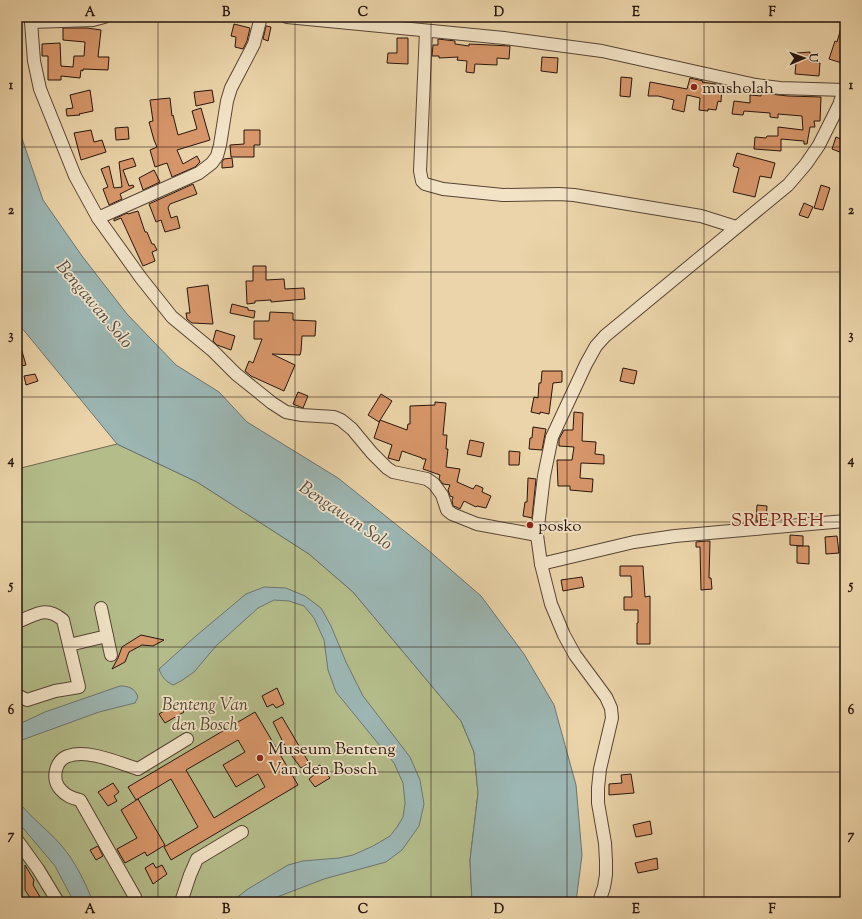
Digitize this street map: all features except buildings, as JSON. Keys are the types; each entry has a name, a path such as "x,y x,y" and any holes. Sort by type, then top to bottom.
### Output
{"street":[{"path":"104,17 93,20 31,20 34,60 40,89 75,176 98,218 140,278 172,317 212,350 236,374 272,403 286,412 341,420 352,429 387,468 399,473 427,479 434,484 442,495 447,510 452,514 478,524 537,535"},
{"path":"98,218 199,173 212,163 217,156 220,145 227,101 231,88 254,44 261,17"},
{"path":"287,17 504,38 602,51 756,85 780,88 844,89 839,105 818,146 806,164 788,185 605,336 596,346 568,401 552,437 544,476 537,535 541,564 551,604 564,635 575,655 606,697 611,708 612,725 602,760 598,788 598,803 605,843 606,862 604,887 599,902"},
{"path":"426,31 420,171 422,181 425,184 443,190 503,195 559,194 582,196 701,216 736,227"},
{"path":"541,564 626,544 676,536 845,521"},
{"path":"101,608 111,655"},
{"path":"17,622 45,611 51,612 63,620 79,687 55,691 20,700"},
{"path":"69,645 107,636"},
{"path":"134,902 135,897 80,800 67,796 59,788 56,779 56,768 62,760 68,756 79,754 94,756 138,769 187,739"},
{"path":"181,902 196,859 242,832"},
{"path":"17,840 38,868 58,902"}],"green space":[{"name":"Benteng Van den Bosch","path":"117,444 197,482 309,554 353,592 461,721 474,752 478,793 470,860 472,902 17,902 17,469"}],"water":[{"name":"Bengawan Solo","path":"17,124 43,200 82,256 127,314 176,365 219,392 247,422 338,478 428,550 481,596 524,654 554,705 576,785 582,855 576,902 472,902 470,860 478,793 474,752 461,721 353,592 309,554 197,482 117,444 17,322"},
{"path":"264,587 286,588 305,596 321,608 331,626 346,662 363,696 410,757 420,780 424,804 419,826 402,850 386,862 324,879 272,899 268,902 231,902 248,889 288,865 303,861 339,858 353,855 373,846 390,836 397,827 403,817 405,803 403,783 394,763 336,692 328,670 324,640 314,618 304,606 289,601 274,600 258,608 216,646 194,672 173,685 163,677 159,669 197,635 246,594"},
{"path":"120,686 126,686 135,691 138,697 135,703 99,712 17,743 17,725 45,712"},
{"path":"17,800 66,851 87,887 93,902 74,902 55,866 17,821"}],"place":[{"name":"musholah","path":"694,87"},
{"name":"posko","path":"530,525"},
{"name":"Museum Benteng Van den Bosch","path":"260,758"}],"district":[{"name":"SREPREH","path":"778,519"}]}
